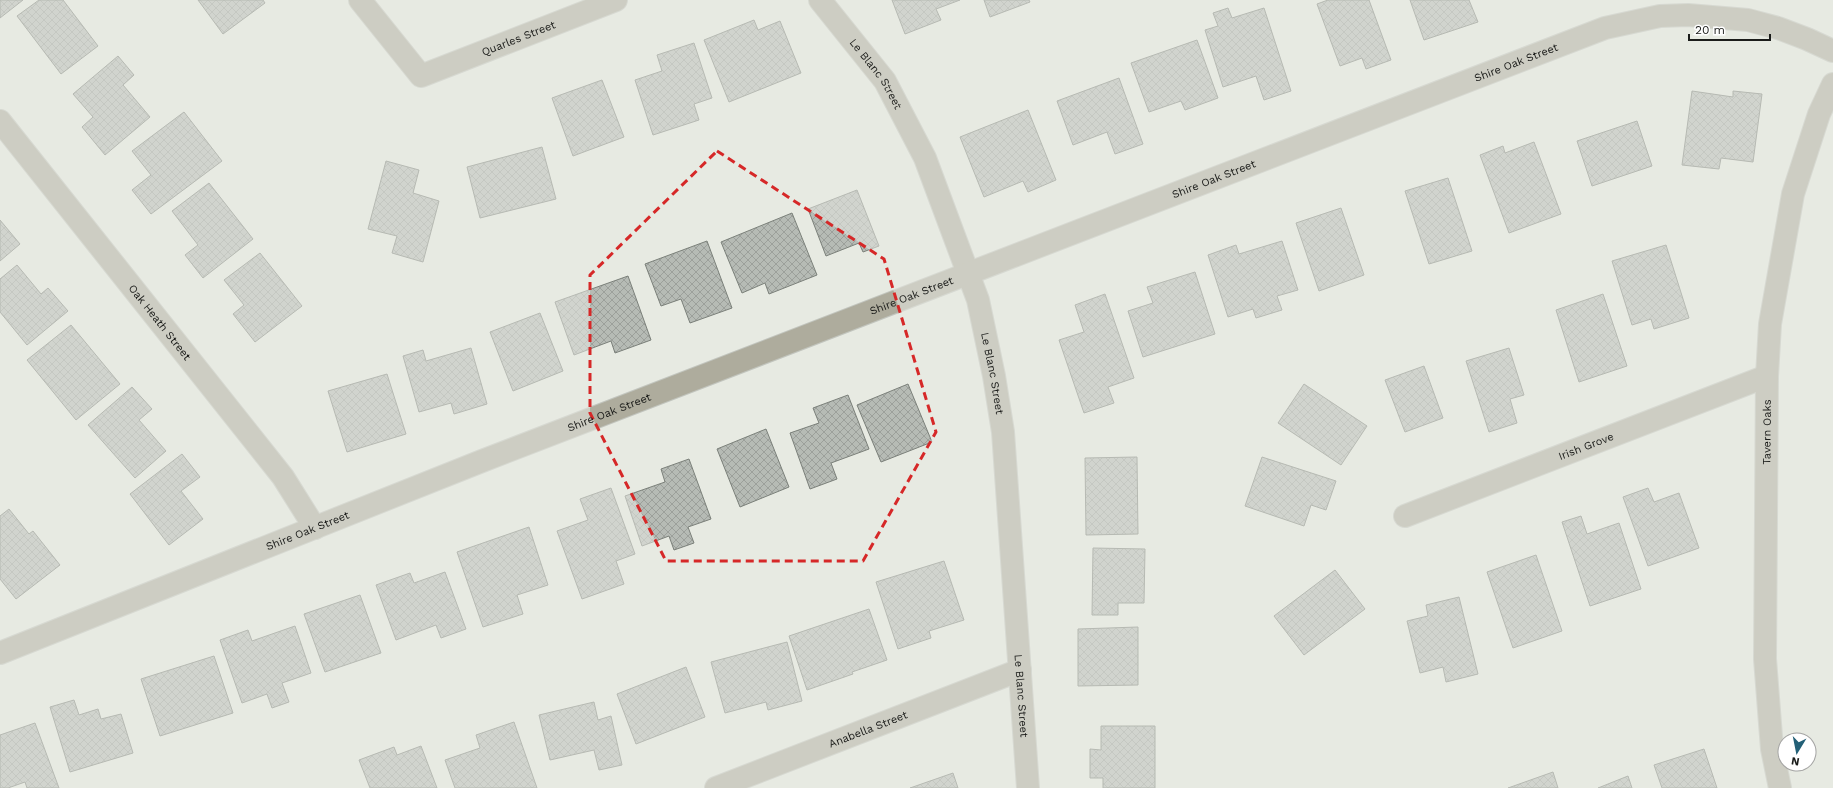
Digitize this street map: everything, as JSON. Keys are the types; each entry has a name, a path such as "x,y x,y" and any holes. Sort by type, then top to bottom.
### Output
{"street":[{"name":"Quarles Street","path":"360,0 421,76 616,0"},
{"name":"Le Blanc Street","path":"820,0 885,81 925,158 978,300 994,376 1003,432 1028,788"},
{"name":"Shire Oak Street","path":"0,653 482,461 1598,31 1632,21 1660,16 1688,15 1748,20 1807,39 1833,51"},
{"name":"Tavern Oaks","path":"1780,788 1772,749 1765,659 1767,376 1770,324 1793,194 1819,114 1833,84"},
{"name":"Oak Heath Street","path":"0,121 283,477 315,528"},
{"name":"Irish Grove","path":"1405,516 1767,376"},
{"name":"Anabella Street","path":"716,788 1020,670"}],"highlighted area":[{"path":"717,151 884,259 936,432 863,561 666,561 590,413 590,275"}],"building":[{"path":"0,0 23,0 0,18"},
{"path":"39,0 63,0 98,46 61,74 17,16"},
{"path":"198,0 263,0 265,3 223,34"},
{"path":"892,0 960,0 936,9 941,20 905,34"},
{"path":"984,0 1029,0 1030,2 990,17"},
{"path":"1328,0 1369,0 1391,60 1366,69 1362,58 1340,66 1317,4"},
{"path":"1410,0 1469,0 1478,22 1424,40"},
{"path":"1228,8 1232,18 1264,8 1291,91 1264,100 1256,76 1223,87 1205,30 1218,26 1213,13"},
{"path":"754,20 758,30 780,21 801,73 729,102 704,40"},
{"path":"1197,40 1218,98 1185,110 1181,101 1149,112 1131,63"},
{"path":"694,43 712,98 694,104 699,120 653,135 635,80 662,71 657,55"},
{"path":"118,56 134,75 123,85 150,117 105,155 82,127 93,117 73,94"},
{"path":"1119,78 1143,144 1115,154 1107,132 1073,145 1057,101"},
{"path":"602,80 624,137 573,156 552,98"},
{"path":"1692,91 1733,97 1733,91 1762,94 1753,162 1721,158 1719,169 1682,165"},
{"path":"1028,110 1056,180 1028,192 1023,181 984,197 960,137"},
{"path":"184,112 222,161 151,214 132,190 151,175 132,151"},
{"path":"1637,121 1652,166 1592,186 1577,141"},
{"path":"1534,142 1561,214 1509,233 1480,155 1503,146 1505,153"},
{"path":"542,147 556,199 480,218 467,167"},
{"path":"386,161 419,170 413,193 439,201 423,262 392,253 397,236 368,229"},
{"path":"1448,178 1472,251 1429,264 1405,191"},
{"path":"209,183 253,239 203,278 185,255 198,245 172,211"},
{"path":"857,190 879,246 863,252 859,243 826,256 808,209"},
{"path":"1341,208 1364,275 1319,291 1296,223"},
{"path":"792,213 817,275 769,294 765,283 742,293 721,242"},
{"path":"0,220 20,244 0,261"},
{"path":"707,241 732,308 690,323 681,299 661,306 645,264"},
{"path":"1282,241 1298,290 1277,296 1282,310 1256,318 1253,309 1228,317 1208,255 1236,245 1239,254"},
{"path":"1666,245 1689,318 1654,329 1651,319 1632,325 1612,261"},
{"path":"260,253 302,306 255,342 233,314 244,305 224,280"},
{"path":"17,265 41,294 48,288 68,311 27,345 0,312 0,279"},
{"path":"1195,272 1215,334 1143,357 1128,311 1153,303 1147,287"},
{"path":"628,276 651,340 615,353 611,341 574,355 555,302"},
{"path":"1105,294 1134,378 1108,387 1114,403 1084,413 1059,340 1084,332 1075,305"},
{"path":"1603,294 1627,366 1579,382 1556,310"},
{"path":"540,313 563,371 513,391 490,332"},
{"path":"71,325 120,384 76,420 27,360"},
{"path":"471,348 487,404 454,414 451,403 419,412 403,356 423,350 426,361"},
{"path":"1509,348 1524,395 1510,399 1517,423 1489,432 1466,361"},
{"path":"1424,366 1443,418 1405,432 1385,380"},
{"path":"387,374 406,434 347,452 328,391"},
{"path":"908,384 932,442 881,462 857,405"},
{"path":"1304,384 1367,426 1341,465 1278,423"},
{"path":"132,387 152,409 139,420 166,451 135,478 88,425"},
{"path":"848,395 869,449 831,463 837,479 810,489 790,433 819,423 813,408"},
{"path":"766,429 789,487 740,507 717,449"},
{"path":"182,454 200,477 181,491 203,519 169,545 130,494"},
{"path":"1137,457 1138,534 1086,535 1085,458"},
{"path":"1262,457 1336,481 1326,510 1311,505 1304,526 1245,506"},
{"path":"689,459 711,519 688,527 694,543 674,550 669,536 642,546 625,496 665,482 661,469"},
{"path":"611,488 635,554 616,561 624,584 582,599 557,531 588,520 580,499"},
{"path":"1648,488 1654,502 1679,493 1699,548 1648,566 1623,497"},
{"path":"9,509 29,534 33,531 60,565 16,599 0,579 0,516"},
{"path":"1581,516 1587,534 1619,523 1641,589 1590,606 1562,522"},
{"path":"529,527 548,585 517,595 523,614 483,627 457,552"},
{"path":"1093,548 1145,549 1144,603 1118,603 1118,615 1092,615"},
{"path":"1536,555 1562,631 1513,648 1487,572"},
{"path":"944,561 964,620 929,631 931,638 898,649 876,582"},
{"path":"1335,570 1365,609 1304,655 1274,616"},
{"path":"445,572 466,629 441,638 436,625 396,640 376,585 410,573 414,583"},
{"path":"360,595 381,653 325,672 304,614"},
{"path":"1459,597 1478,674 1446,682 1443,667 1420,673 1407,621 1428,616 1426,605"},
{"path":"869,609 887,660 807,690 789,636"},
{"path":"295,626 311,673 282,683 289,702 272,708 267,694 242,703 220,640 248,630 252,641"},
{"path":"1138,627 1138,685 1078,686 1078,629"},
{"path":"787,642 802,701 768,710 766,702 725,713 711,662"},
{"path":"214,656 233,713 160,736 141,679"},
{"path":"686,667 705,717 636,744 617,694"},
{"path":"74,700 79,715 98,709 101,719 121,714 133,753 70,772 50,707"},
{"path":"594,702 598,720 611,716 622,765 599,770 594,750 550,760 539,715"},
{"path":"514,722 537,788 455,788 445,760 480,748 476,735"},
{"path":"35,723 59,788 27,788 25,782 8,788 0,788 0,735"},
{"path":"1101,726 1155,726 1155,788 1103,788 1103,778 1090,778 1090,749 1101,750"},
{"path":"421,746 437,788 370,788 359,760 394,747 397,755"},
{"path":"1704,749 1717,788 1662,788 1654,765"},
{"path":"1553,772 1558,788 1508,788"},
{"path":"953,773 958,788 910,788"},
{"path":"1628,776 1632,788 1598,788"}]}
